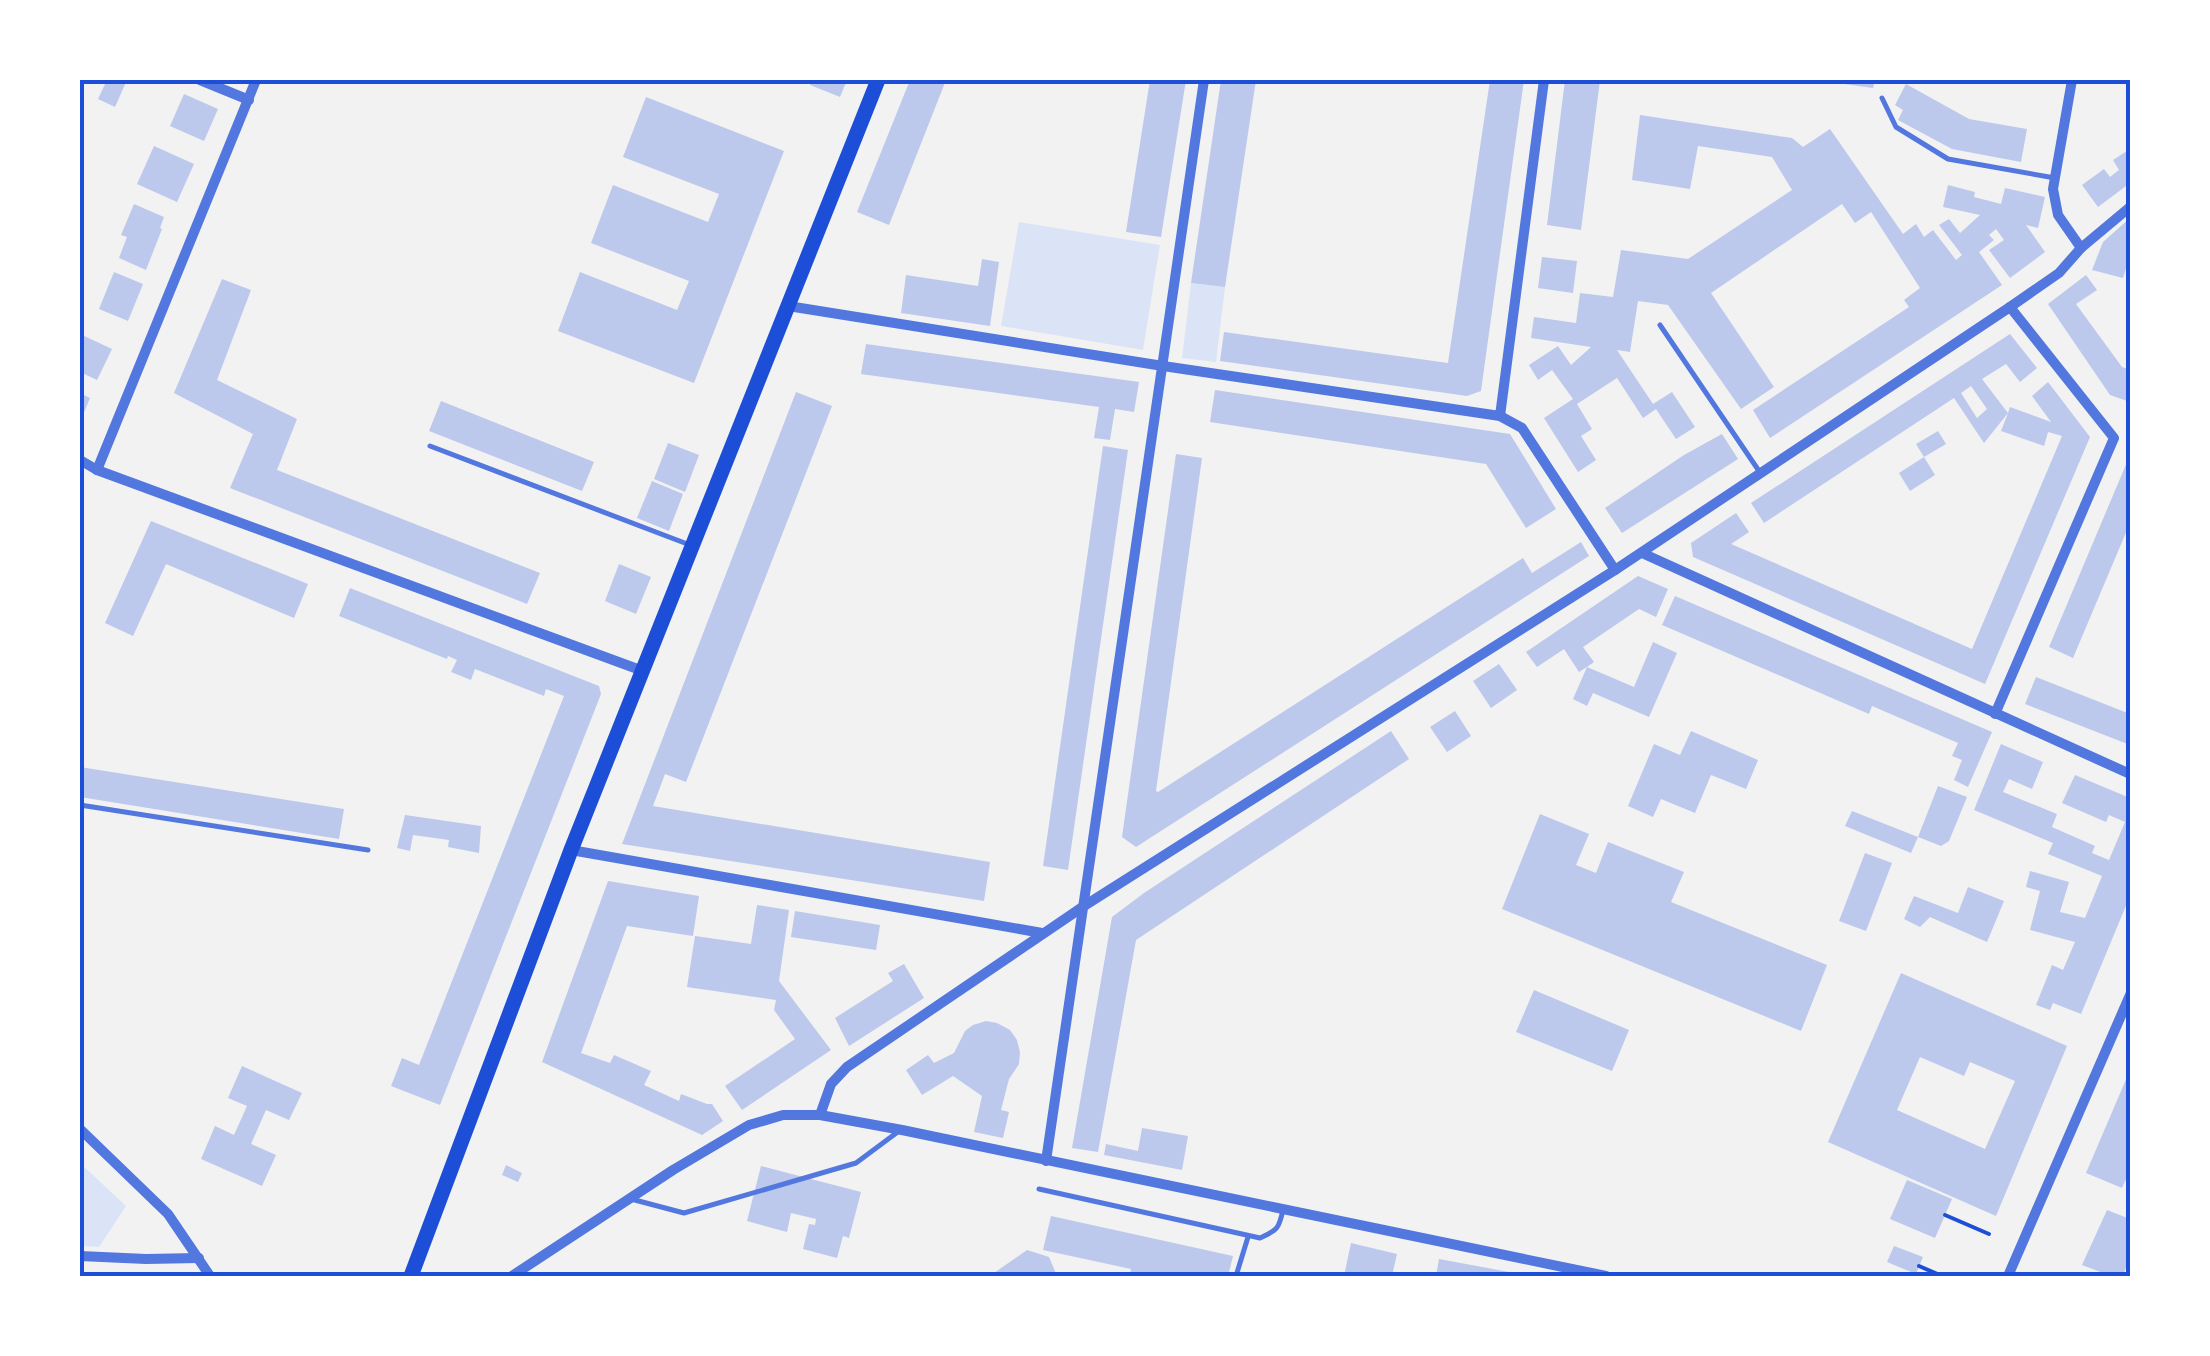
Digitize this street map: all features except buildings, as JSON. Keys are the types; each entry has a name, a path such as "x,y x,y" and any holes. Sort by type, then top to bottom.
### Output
{"main road":[{"path":"411,1276 572,850 878,80"}],"street":[{"path":"200,80 248,100"},
{"path":"97,470 256,80"},
{"path":"1046,1161 1204,80"},
{"path":"1500,416 1544,80"},
{"path":"2072,80 2053,189 2058,215 2081,248"},
{"path":"820,1115 830,1084 847,1067 1084,906 1761,474 2060,272 2081,248 2130,207"},
{"path":"788,306 1500,416 1522,428 1615,570"},
{"path":"1996,714 2114,438 2010,307"},
{"path":"80,460 97,470 643,671"},
{"path":"1642,553 2130,774"},
{"path":"572,850 1044,933"},
{"path":"2008,1276 2130,995"},
{"path":"512,1276 749,1125 784,1116 820,1115 1606,1276"},
{"path":"80,1129 168,1214 210,1276"},
{"path":"80,1256 199,1258"}],"lane":[{"path":"1882,98 1896,127 1948,159 2054,178"},
{"path":"1660,325 1761,474"},
{"path":"430,446 693,546"},
{"path":"80,805 368,850"},
{"path":"631,1199 684,1213 856,1163 902,1130"},
{"path":"1039,1189 1248,1237 1273,1233 1280,1226 1283,1210"},
{"path":"1236,1276 1248,1237"}],"path":[{"path":"1945,1215 1989,1234"},
{"path":"1919,1266 1942,1276"}],"shaded area":[{"path":"1019,222 1160,245 1143,350 1001,326"},
{"path":"1191,283 1225,287 1216,362 1182,358"},
{"path":"80,1163 126,1206 99,1247 80,1246"}]}
